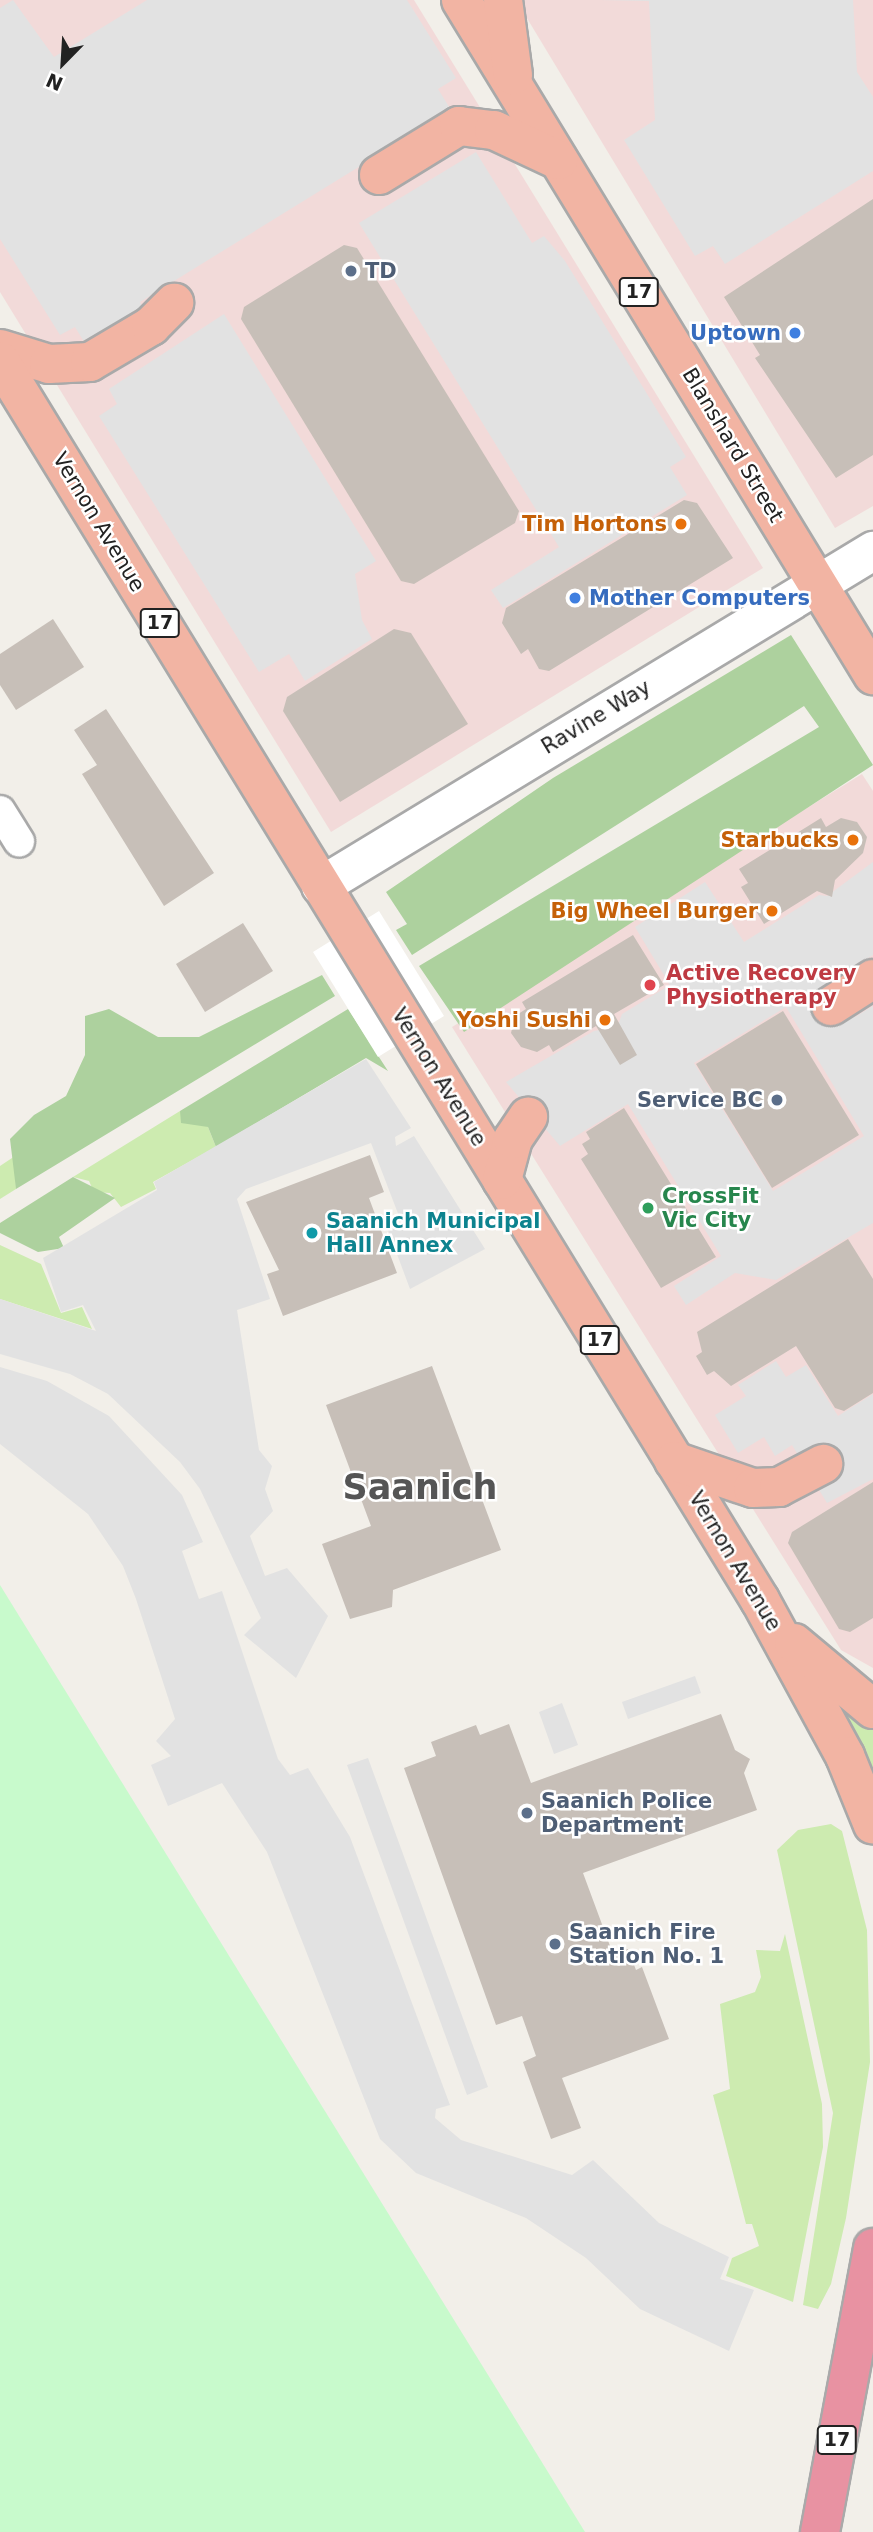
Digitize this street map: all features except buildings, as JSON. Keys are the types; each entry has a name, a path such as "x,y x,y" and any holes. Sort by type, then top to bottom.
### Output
{"highway":[{"name":"Blanshard Street","path":"461,0 873,675"},
{"path":"503,0 514,88"},
{"path":"379,176 459,126 494,130 558,160"},
{"path":"0,349 49,364 90,362 151,326 174,303"},
{"name":"Vernon Avenue","path":"0,361 774,1626 869,1812"},
{"path":"831,1006 873,979"},
{"path":"502,1180 513,1139 528,1116"},
{"path":"674,1461 752,1488 779,1487 823,1464"},
{"path":"774,1626 873,1709"},
{"name":"17","path":"820,2532 873,2248"}],"street":[{"name":"Ravine Way","path":"321,886 873,551"},
{"path":"0,811 19,842"}],"shaded area":[{"path":"0,0 414,0 763,568 331,832 0,292"},
{"path":"13,0 54,57 147,0 407,0 456,78 438,89 451,110 140,302 144,310 86,345 75,327 60,335 0,239 0,8"},
{"name":"Uptown","path":"516,0 873,0 873,506 835,528"},
{"path":"600,0 853,0 857,72 873,97 873,171 725,264 713,246 695,256 624,140 655,120 649,1"},
{"path":"476,152 532,243 544,236 565,261 686,457 670,467 687,495 503,608 491,590 559,547 359,223"},
{"path":"224,314 376,561 355,574 362,620 372,639 305,681 289,654 259,672 99,416 117,404 109,389"},
{"path":"862,774 873,791 873,1668 841,1650 452,1027"},
{"path":"873,862 873,955 849,970 855,1017 873,1006 873,1223 776,1280 735,1273 686,1305 674,1286 721,1256 628,1104 560,1146 506,1082 594,1031 617,1027 622,1014 670,985 635,927 705,882 744,942 819,895 827,896","holes":["786,1007 864,1136 773,1191 694,1063"]},
{"path":"366,1059 411,1128 395,1137 396,1146 414,1136 485,1249 410,1289 388,1230 402,1224 371,1143 246,1189 237,1199 270,1299 237,1310 259,1450 272,1466 265,1489 273,1511 250,1536 265,1576 287,1568 328,1616 296,1678 244,1635 261,1618 200,1489 180,1462 108,1394 70,1374 0,1354 0,1299 96,1331 83,1305 61,1312 43,1258 157,1190 154,1182"},
{"path":"776,1361 786,1377 806,1365 838,1416 873,1394 873,1479 827,1503 792,1445 775,1456 764,1437 738,1453 715,1415 746,1396 738,1385"},
{"path":"0,1367 47,1381 109,1416 182,1495 203,1542 182,1551 199,1599 222,1591 278,1759 290,1775 308,1768 350,1837 450,2105 436,2109 435,2118 461,2140 572,2175 593,2160 659,2223 729,2257 720,2279 754,2290 729,2351 640,2309 586,2258 526,2218 416,2173 380,2139 267,1852 222,1783 168,1806 151,1765 171,1756 156,1741 175,1719 136,1599 123,1566 88,1514 0,1444"},
{"path":"695,1676 701,1693 628,1719 622,1702"},
{"path":"562,1703 578,1745 554,1754 539,1712"},
{"path":"368,1758 488,2087 467,2095 347,1765"}],"green space":[{"path":"791,635 873,765 464,1032 419,966 819,727 804,706 412,955 396,930 407,924 386,892 553,778"},
{"path":"322,975 335,996 16,1189 10,1139 34,1115 66,1096 85,1055 85,1016 109,1009 158,1037 199,1037"},
{"path":"348,1009 388,1071 366,1058 216,1147 208,1127 181,1123 180,1111"},
{"path":"180,1111 208,1127 216,1147 153,1182 156,1189 121,1207 110,1193 94,1192 89,1181 73,1177"},
{"path":"15,1156 16,1189 0,1199 0,1166"},
{"path":"73,1177 115,1198 59,1237 64,1248 38,1252 0,1233 0,1223"},
{"path":"0,1245 41,1264 61,1313 82,1307 92,1329 0,1299"},
{"path":"0,1585 585,2532 0,2532"},
{"path":"839,1701 873,1724 873,1775 859,1741"},
{"path":"831,1824 842,1831 867,1930 870,2062 846,2218 831,2284 818,2309 803,2305 833,2113 777,1850 798,1830"},
{"path":"785,1934 822,2104 823,2147 793,2302 726,2276 732,2258 759,2246 752,2224 746,2224 713,2095 730,2089 720,2004 755,1992 761,1977 756,1950 780,1951"}],"pier":[{"path":"379,911 444,1016 378,1057 313,952"}],"place":[{"name":"TD","path":"351,271"},
{"name":"Uptown","path":"795,333"},
{"name":"Tim Hortons","path":"681,524"},
{"name":"Mother Computers","path":"575,598"},
{"name":"Starbucks","path":"853,840"},
{"name":"Big Wheel Burger","path":"772,911"},
{"name":"Active Recovery Physiotherapy","path":"650,985"},
{"name":"Yoshi Sushi","path":"605,1020"},
{"name":"Service BC","path":"777,1100"},
{"name":"CrossFit Vic City","path":"648,1208"},
{"name":"Saanich Municipal Hall Annex","path":"312,1233"},
{"name":"Saanich Police Department","path":"527,1813"},
{"name":"Saanich Fire Station No. 1","path":"555,1944"}],"district":[{"name":"Saanich","path":"420,1487"}]}
